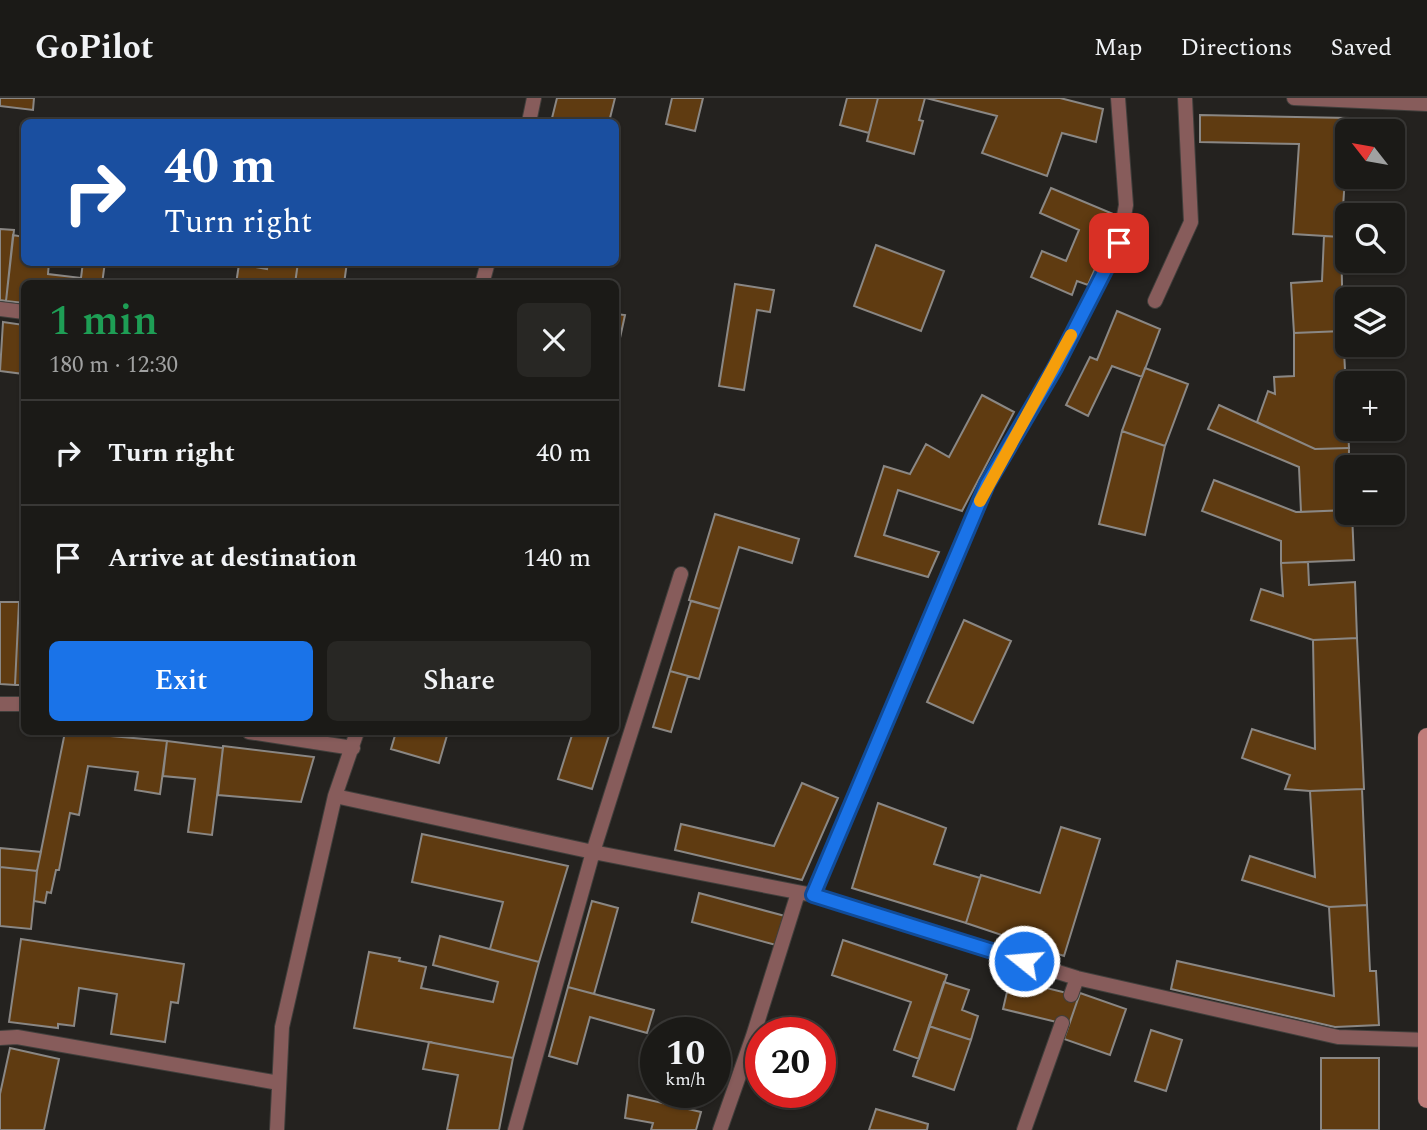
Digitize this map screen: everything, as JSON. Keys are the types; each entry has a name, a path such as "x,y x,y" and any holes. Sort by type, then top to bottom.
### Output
{"street":[{"path":"1427,737 1427,1099"}],"lane":[{"path":"530,119 534,98"},
{"path":"720,1130 806,894 987,484 1055,368 1119,243 1126,205 1118,98"},
{"path":"1155,301 1191,222 1185,98"},
{"path":"1294,98 1427,104"},
{"path":"0,309 21,312"},
{"path":"515,1130 593,852 681,574"},
{"path":"0,704 21,704"},
{"path":"268,735 353,748"},
{"path":"277,1130 282,1027 335,796 356,735"},
{"path":"335,796 593,852 806,894 1077,978 1338,1037 1426,1040"},
{"path":"1071,995 1077,978"},
{"path":"1024,1130 1062,1023"},
{"path":"0,1038 17,1037 279,1083"}],"building":[{"path":"0,98 34,98 33,110 0,106"},
{"path":"557,98 615,98 610,119 552,119"},
{"path":"672,98 703,98 695,131 666,124"},
{"path":"847,98 878,98 869,133 840,125"},
{"path":"878,98 925,98 919,120 923,121 914,154 867,141"},
{"path":"926,98 1060,98 1103,109 1096,142 1062,133 1047,176 982,153 997,116"},
{"path":"1200,115 1349,118 1335,119 1335,189 1344,189 1343,203 1335,203 1335,237 1293,234 1299,144 1200,142"},
{"path":"1051,188 1118,216 1088,285 1077,281 1072,295 1031,277 1042,251 1066,261 1079,230 1040,213"},
{"path":"0,229 14,230 6,301 0,300"},
{"path":"13,235 21,236 21,266 49,266 48,274 81,278 82,266 104,266 103,280 21,280 21,303 6,301"},
{"path":"1324,236 1335,237 1335,273 1342,273 1342,287 1335,287 1335,331 1294,333 1291,283 1322,281"},
{"path":"876,245 944,271 921,331 854,306"},
{"path":"239,266 267,269 267,266 297,266 296,280 237,280"},
{"path":"297,266 346,266 345,280 296,280"},
{"path":"735,284 774,290 770,312 757,310 744,390 719,386"},
{"path":"1117,311 1160,329 1142,377 1112,366 1088,416 1066,405 1090,357 1097,360"},
{"path":"619,314 625,315 619,338"},
{"path":"3,322 21,325 21,374 0,371"},
{"path":"1335,331 1335,357 1344,357 1345,371 1335,371 1335,441 1349,441 1349,448 1315,449 1257,422 1268,391 1275,394 1274,377 1294,376 1294,333"},
{"path":"1145,368 1188,384 1165,446 1122,431"},
{"path":"982,395 1014,412 962,511 898,490 884,535 939,552 928,577 855,556 884,466 910,474 926,444 949,457"},
{"path":"1219,405 1315,449 1349,448 1349,455 1335,455 1335,511 1301,512 1299,467 1208,429"},
{"path":"1122,431 1165,446 1145,535 1099,524"},
{"path":"1214,480 1296,512 1335,510 1335,525 1353,525 1354,560 1281,563 1281,541 1202,511"},
{"path":"715,514 799,539 792,563 739,547 720,609 689,600"},
{"path":"1308,562 1309,585 1355,582 1357,638 1313,640 1251,620 1261,589 1283,596 1281,563"},
{"path":"691,601 720,609 699,679 670,671"},
{"path":"0,602 19,602 15,685 0,684"},
{"path":"964,620 1011,641 973,723 927,702"},
{"path":"18,623 21,623 21,685 15,685"},
{"path":"1357,638 1364,789 1285,789 1290,775 1242,758 1252,729 1315,749 1313,640"},
{"path":"670,671 688,676 671,732 653,727"},
{"path":"64,735 167,741 160,794 135,790 138,772 88,766 79,815 70,813 59,870 56,870 51,893 47,892 45,903 34,901 37,871"},
{"path":"395,735 447,735 439,763 391,749"},
{"path":"572,735 609,735 592,789 558,779"},
{"path":"167,741 223,748 212,835 188,832 195,779 163,776"},
{"path":"223,746 314,757 301,802 218,795"},
{"path":"802,783 838,798 802,880 675,850 681,824 774,846"},
{"path":"1362,789 1367,905 1329,907 1242,880 1250,856 1315,877 1310,791"},
{"path":"878,803 946,828 934,864 980,878 966,923 852,888"},
{"path":"1061,827 1100,839 1064,956 966,923 981,875 1040,893"},
{"path":"422,834 568,866 539,962 490,949 503,902 412,882"},
{"path":"0,848 41,852 37,871 0,867"},
{"path":"0,867 37,871 31,929 0,926"},
{"path":"699,893 785,916 776,945 692,922"},
{"path":"592,901 618,908 594,994 568,987"},
{"path":"1367,905 1370,971 1376,971 1379,1025 1335,1027 1171,989 1177,961 1334,996 1329,907"},
{"path":"440,936 539,962 513,1058 354,1028 369,952 426,967 421,988 493,1002 498,982 433,965"},
{"path":"21,939 184,964 178,1003 171,1002 165,1042 111,1034 117,994 79,988 74,1026 58,1024 58,1028 9,1022"},
{"path":"843,940 947,975 919,1059 894,1050 911,1002 832,975"},
{"path":"1010,979 1079,996 1069,1025 1003,1009"},
{"path":"944,982 969,990 962,1010 978,1016 971,1040 929,1026"},
{"path":"568,987 654,1010 652,1017 640,1017 640,1031 590,1017 577,1064 549,1056"},
{"path":"1080,993 1126,1009 1110,1055 1064,1039"},
{"path":"929,1026 971,1040 954,1090 913,1076"},
{"path":"1151,1030 1182,1040 1166,1091 1135,1081"},
{"path":"429,1042 513,1058 499,1130 447,1130 458,1075 423,1069"},
{"path":"10,1048 59,1059 44,1130 0,1130 0,1094"},
{"path":"1321,1058 1379,1058 1379,1130 1321,1130"},
{"path":"628,1095 640,1098 640,1108 684,1108 701,1112 696,1130 651,1130 653,1123 625,1118"},
{"path":"876,1109 928,1124 927,1130 869,1130"}],"slow traffic":[{"path":"980,501 1071,335"}],"route":[{"path":"1024,961 813,895 987,484 1055,368 1119,243"}]}
